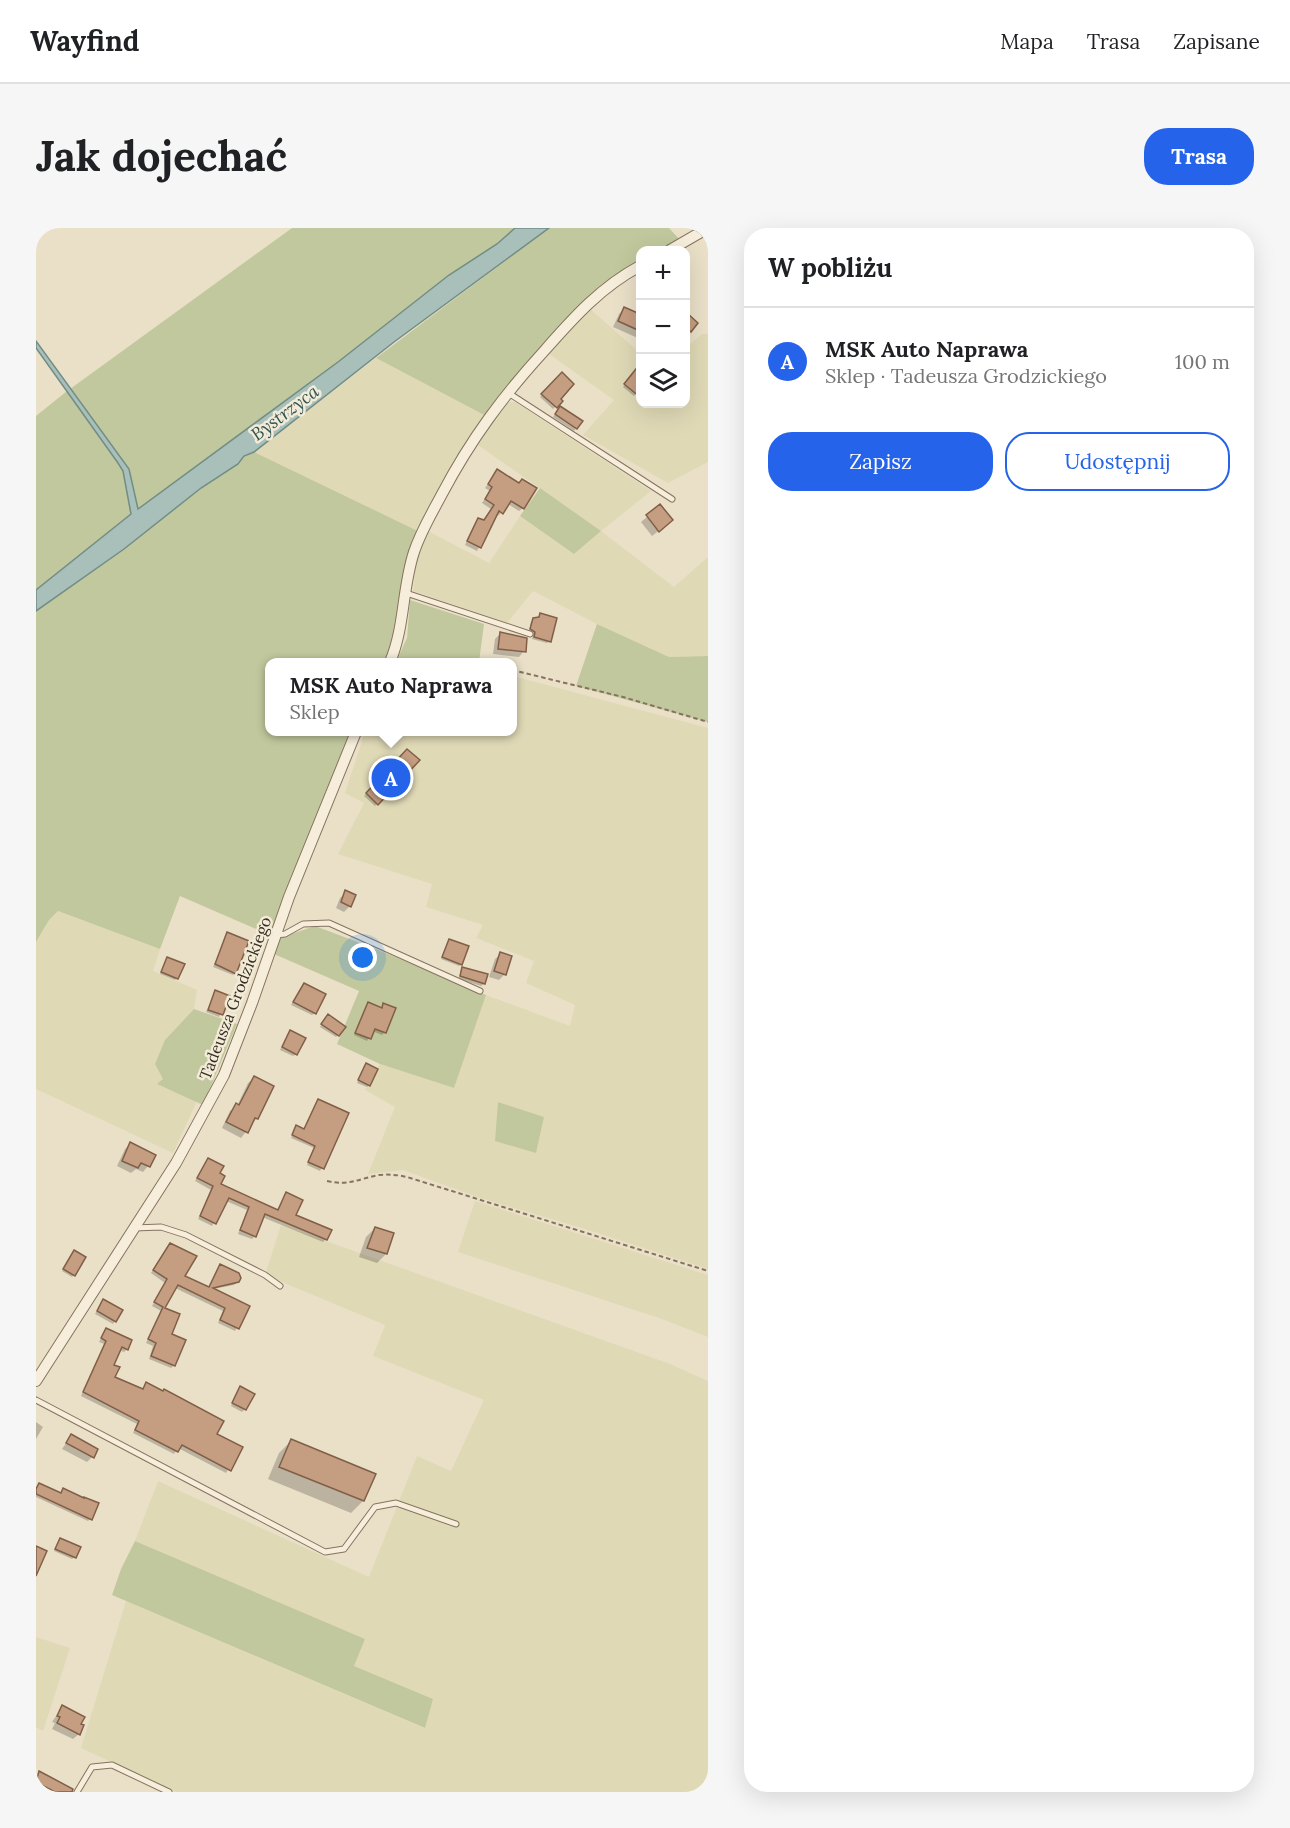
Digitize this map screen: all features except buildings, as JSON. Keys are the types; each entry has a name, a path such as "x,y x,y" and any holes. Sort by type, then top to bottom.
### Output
{"street":[{"path":"677,246 708,228"},
{"path":"391,658 404,613 412,558 425,526 471,442 507,392 591,300 636,269"},
{"name":"Tadeusza Grodzickiego","path":"36,1381 185,1148 224,1075 333,785 354,736"}],"lane":[{"path":"36,235 45,228"},
{"path":"507,392 672,499"},
{"path":"406,593 530,634"},
{"path":"276,935 285,934 303,924 329,923 480,991"},
{"path":"133,1227 161,1227 186,1235 265,1275 280,1286"},
{"path":"36,1400 325,1552 344,1549 375,1507 396,1503 456,1524"},
{"path":"77,1792 92,1767 111,1765 169,1792"}],"path":[{"path":"517,671 622,697 708,722"},
{"path":"327,1181 339,1184 393,1174 407,1177 708,1271"}],"shaded area":[{"path":"589,308 636,349 636,408 690,408 690,344 702,334 708,334 708,462 668,483 583,435 614,400 549,354"},
{"path":"376,358 488,417 422,533 254,452"},
{"path":"506,402 515,402 651,491 601,531 475,443"},
{"path":"520,516 574,554 601,531 674,587 708,557 708,656 669,657 533,591 507,623 413,591 416,562 428,531 489,563"},
{"path":"517,677 708,728 708,1269 480,1198 403,1170 368,1174 395,1107 365,1090 380,1064 454,1088 486,995 570,1026 575,1005 526,983 534,961 476,938 483,925 426,907 432,884 338,854 364,803 345,793 364,736 517,736"},
{"path":"58,911 160,949 153,971 197,990 194,1009 165,1040 164,1080 157,1084 197,1101 173,1153 36,1089 36,942 49,920"},
{"path":"475,1201 708,1275 708,1337 662,1319 458,1252"},
{"path":"281,1225 670,1364 708,1381 708,1792 176,1792 81,1748 126,1601 424,1728 433,1699 354,1666 364,1639 135,1541 158,1481 369,1577 417,1456 451,1471 484,1400 373,1356 385,1325 265,1275"},
{"path":"36,1637 70,1648 43,1731 36,1727"}],"green space":[{"path":"292,228 515,228 497,244 449,275 338,362 138,510 129,469 70,389"},
{"path":"549,228 669,228 680,240 678,246 636,246 636,274 589,306 488,417 376,358"},
{"path":"67,391 123,471 131,514 36,590 36,416"},
{"path":"254,452 422,533 391,658 265,658 265,736 349,736 270,935 180,896 160,949 58,911 49,920 36,942 36,611 124,549 201,488 238,464 244,456"},
{"path":"540,488 601,531 574,554 520,516"},
{"path":"410,600 484,624 480,658 398,658 407,638"},
{"path":"597,624 669,657 708,656 708,722 576,686"},
{"path":"315,926 486,995 454,1088 380,1064 337,1044 359,991 274,954 280,938"},
{"path":"194,1009 237,1024 203,1105 157,1084 163,1079 155,1064 165,1040"},
{"path":"498,1102 544,1117 536,1153 495,1141"},
{"path":"135,1541 365,1639 354,1666 433,1699 425,1728 112,1595 121,1569"}],"water":[{"name":"Bystrzyca","path":"515,228 549,228 394,342 254,452 244,456 238,464 201,488 124,549 36,611 36,590 131,514 123,471 36,348 36,341 129,469 138,509 338,362 449,275 497,244"}],"place":[{"name":"MSK Auto Naprawa","path":"391,778"}]}
